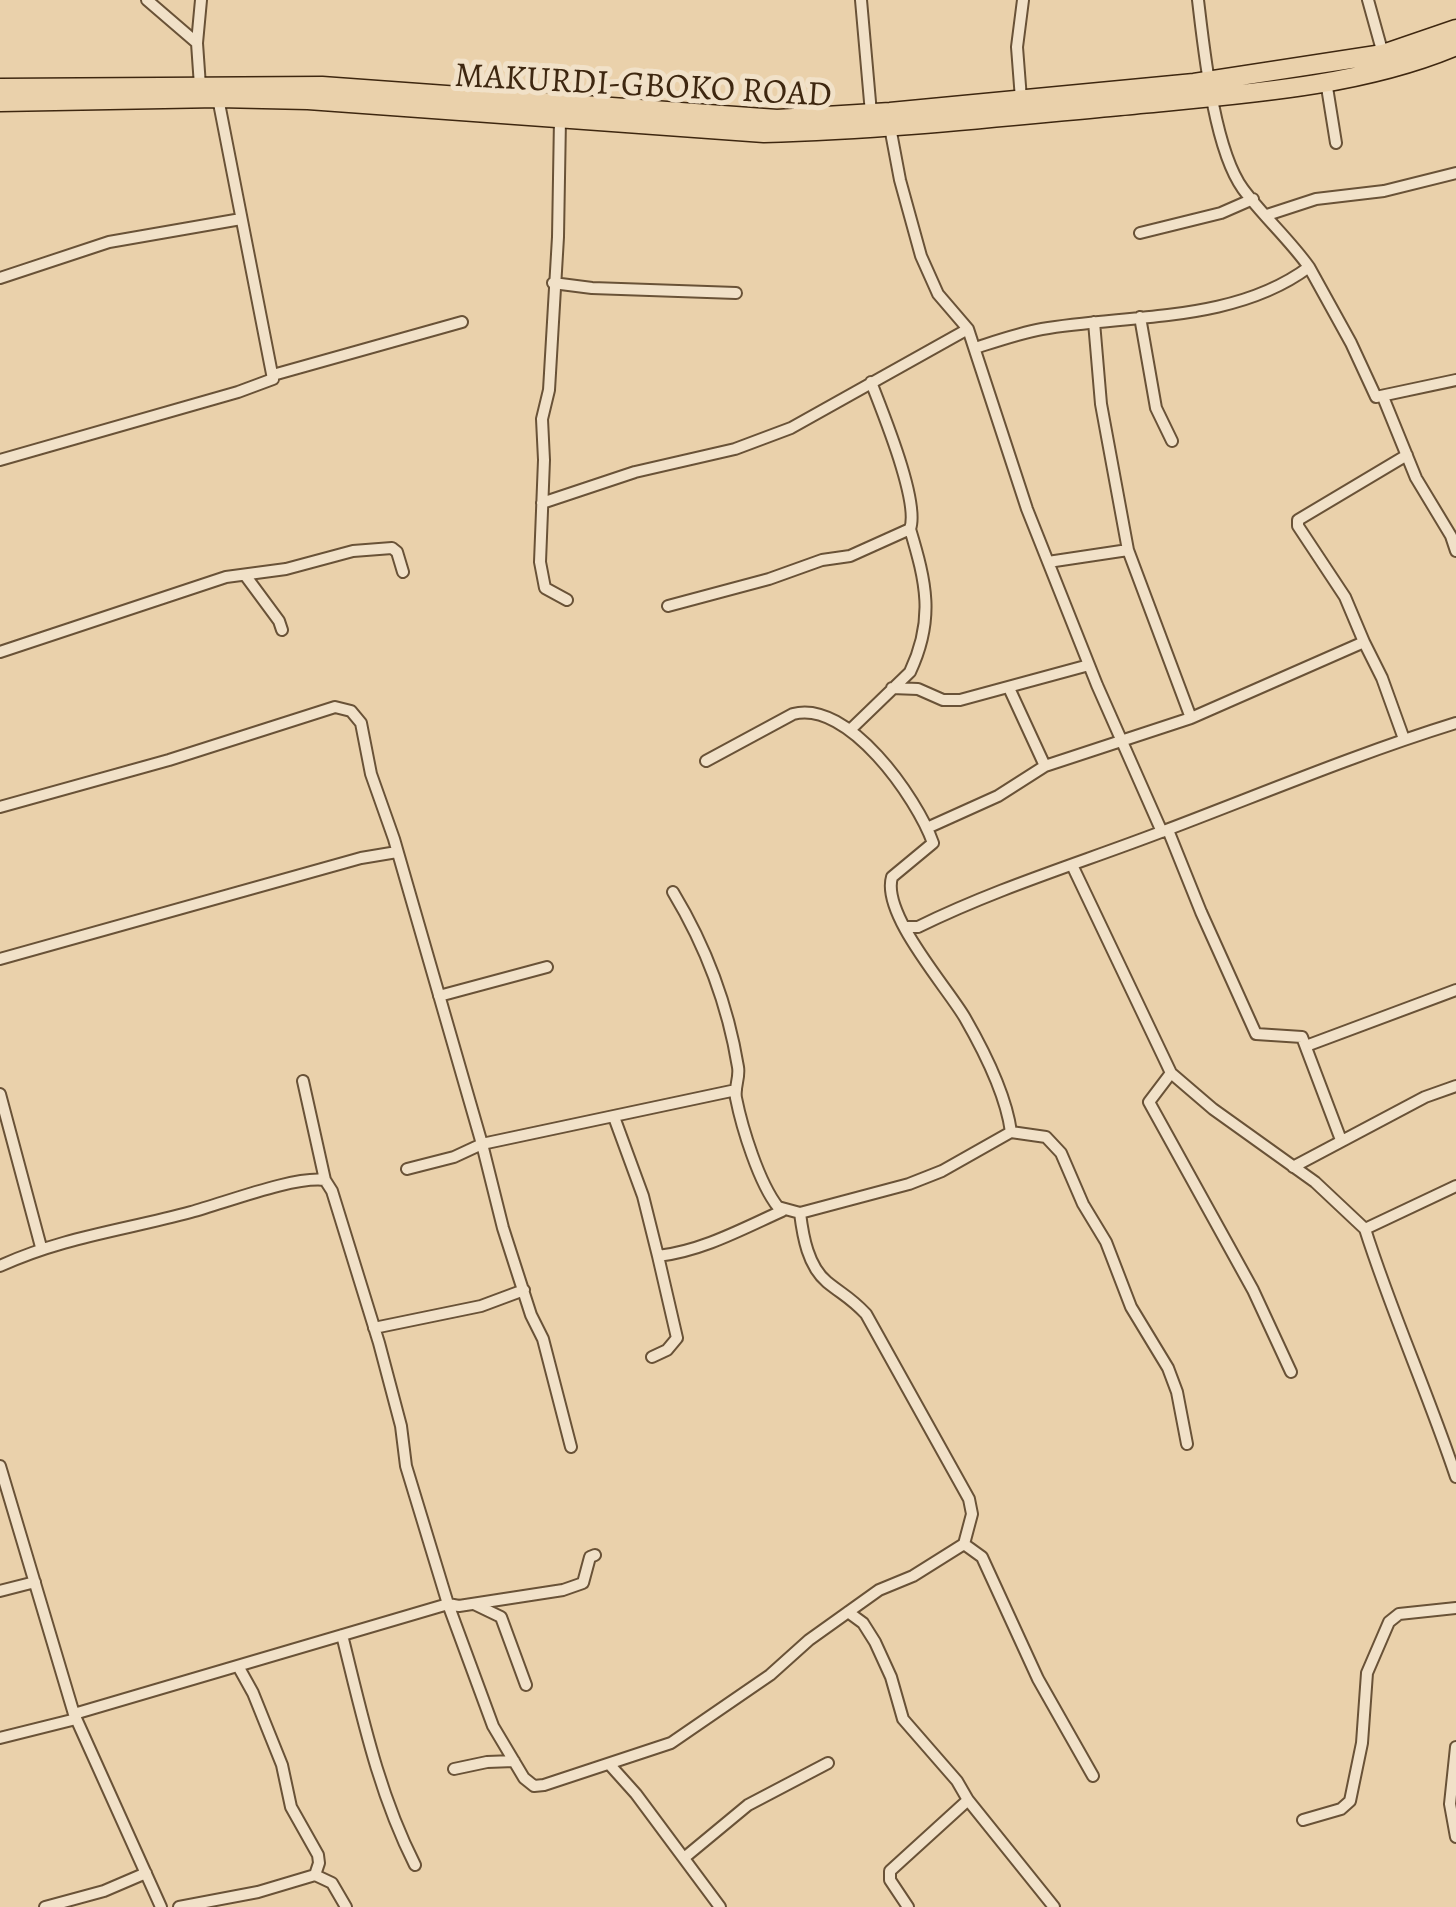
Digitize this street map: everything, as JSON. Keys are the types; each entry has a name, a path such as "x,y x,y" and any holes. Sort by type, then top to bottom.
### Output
{"main road":[{"path":"0,88 372,88 777,119 1212,88 1384,54 1455,46"},
{"name":"MAKURDI-GBOKO ROAD","path":"0,102 218,98 384,104 764,134 890,127 1212,88 1326,81 1397,66 1455,46"}],"street":[{"path":"147,0 198,44"},
{"path":"200,86 201,0"},
{"path":"861,0 870,112"},
{"path":"1021,99 1016,47 1023,0"},
{"path":"1198,0 1216,121 1230,165 1309,266 1373,393 1383,397 1456,380"},
{"path":"1368,0 1384,54"},
{"path":"1326,81 1336,143"},
{"path":"0,460 273,379 218,98"},
{"path":"560,118 549,390 542,418 540,562 545,588 566,600"},
{"path":"890,127 911,226 930,279 968,329 1021,491 1122,740 1256,1034 1302,1037 1341,1140"},
{"path":"1266,215 1316,199 1384,191 1456,173"},
{"path":"1140,233 1209,216 1253,199"},
{"path":"0,278 110,242 242,219"},
{"path":"975,348 1038,330 1208,308 1274,289 1309,266"},
{"path":"553,283 736,293"},
{"path":"1140,317 1156,408 1172,442"},
{"path":"273,375 462,322"},
{"path":"1094,322 1099,390 1128,550 1192,718"},
{"path":"542,503 791,428 968,329"},
{"path":"850,730 910,672 927,615 926,588 910,529 912,518 902,471 870,382"},
{"path":"1383,397 1407,455 1456,551"},
{"path":"1404,739 1382,678 1345,597 1298,526 1298,520 1407,455"},
{"path":"668,606 822,560 850,556 910,529"},
{"path":"0,652 204,583 353,552 388,547 397,552 403,572"},
{"path":"1048,562 1128,550"},
{"path":"245,575 282,630"},
{"path":"927,828 998,796 1044,766 1192,718 1364,642"},
{"path":"891,688 918,690 949,700 1089,665"},
{"path":"910,672 918,690"},
{"path":"1009,688 1044,766"},
{"path":"0,807 169,760 335,707 345,708 361,723 374,786 398,852 482,1144 502,1228 543,1338 571,1447"},
{"path":"706,761 800,712 821,713 850,730 901,784 933,846 890,881 905,928 963,1014 992,1066 1012,1132"},
{"path":"905,928 918,927 996,891 1456,723"},
{"path":"0,959 329,867 398,852"},
{"path":"1072,865 1171,1072 1214,1109 1293,1166 1366,1230 1392,1312 1456,1477"},
{"path":"673,892 708,958 738,1066 736,1090 770,1198 782,1211"},
{"path":"915,945 918,927"},
{"path":"439,996 546,967"},
{"path":"1306,1046 1456,990"},
{"path":"1171,1072 1149,1102 1252,1290 1291,1372"},
{"path":"303,1081 325,1180 374,1328 401,1426 406,1466 448,1604 493,1726 524,1778 534,1786 671,1743 770,1675 809,1640 880,1590 912,1576 964,1544 972,1514 969,1499 866,1314 846,1292 824,1280 811,1260 800,1213"},
{"path":"1293,1166 1425,1097 1456,1086"},
{"path":"407,1169 482,1144 736,1090"},
{"path":"1,1099 41,1247"},
{"path":"614,1116 643,1196 677,1338 667,1350 652,1357"},
{"path":"658,1256 677,1254 730,1236 782,1211 800,1213 910,1184 1012,1132 1046,1137 1061,1153 1083,1204 1106,1242 1131,1307 1168,1368 1177,1392 1186,1444"},
{"path":"0,1266 41,1247 186,1214 293,1184 325,1180"},
{"path":"1366,1230 1456,1186"},
{"path":"374,1328 481,1306 524,1290"},
{"path":"0,1466 55,1660 75,1716 161,1907"},
{"path":"964,1544 982,1557 1038,1678 1094,1776"},
{"path":"0,1738 448,1604 473,1604 562,1590 584,1582 594,1554"},
{"path":"0,1591 35,1582"},
{"path":"863,1623 866,1600"},
{"path":"473,1604 501,1617 526,1685"},
{"path":"1302,1820 1341,1808 1350,1800 1362,1744 1367,1673 1389,1622 1399,1614 1456,1608"},
{"path":"848,1612 863,1623 891,1677 903,1720 957,1781 1054,1907"},
{"path":"342,1635 374,1767 415,1866"},
{"path":"238,1666 282,1765 291,1807 318,1855 320,1863 314,1875"},
{"path":"1456,1747 1450,1804 1456,1836"},
{"path":"454,1768 514,1761"},
{"path":"684,1858 748,1805 828,1762"},
{"path":"610,1765 720,1907"},
{"path":"908,1907 890,1880 890,1871 968,1800"},
{"path":"45,1907 104,1891 146,1873"},
{"path":"180,1907 258,1892 314,1875 332,1884 346,1907"}]}
